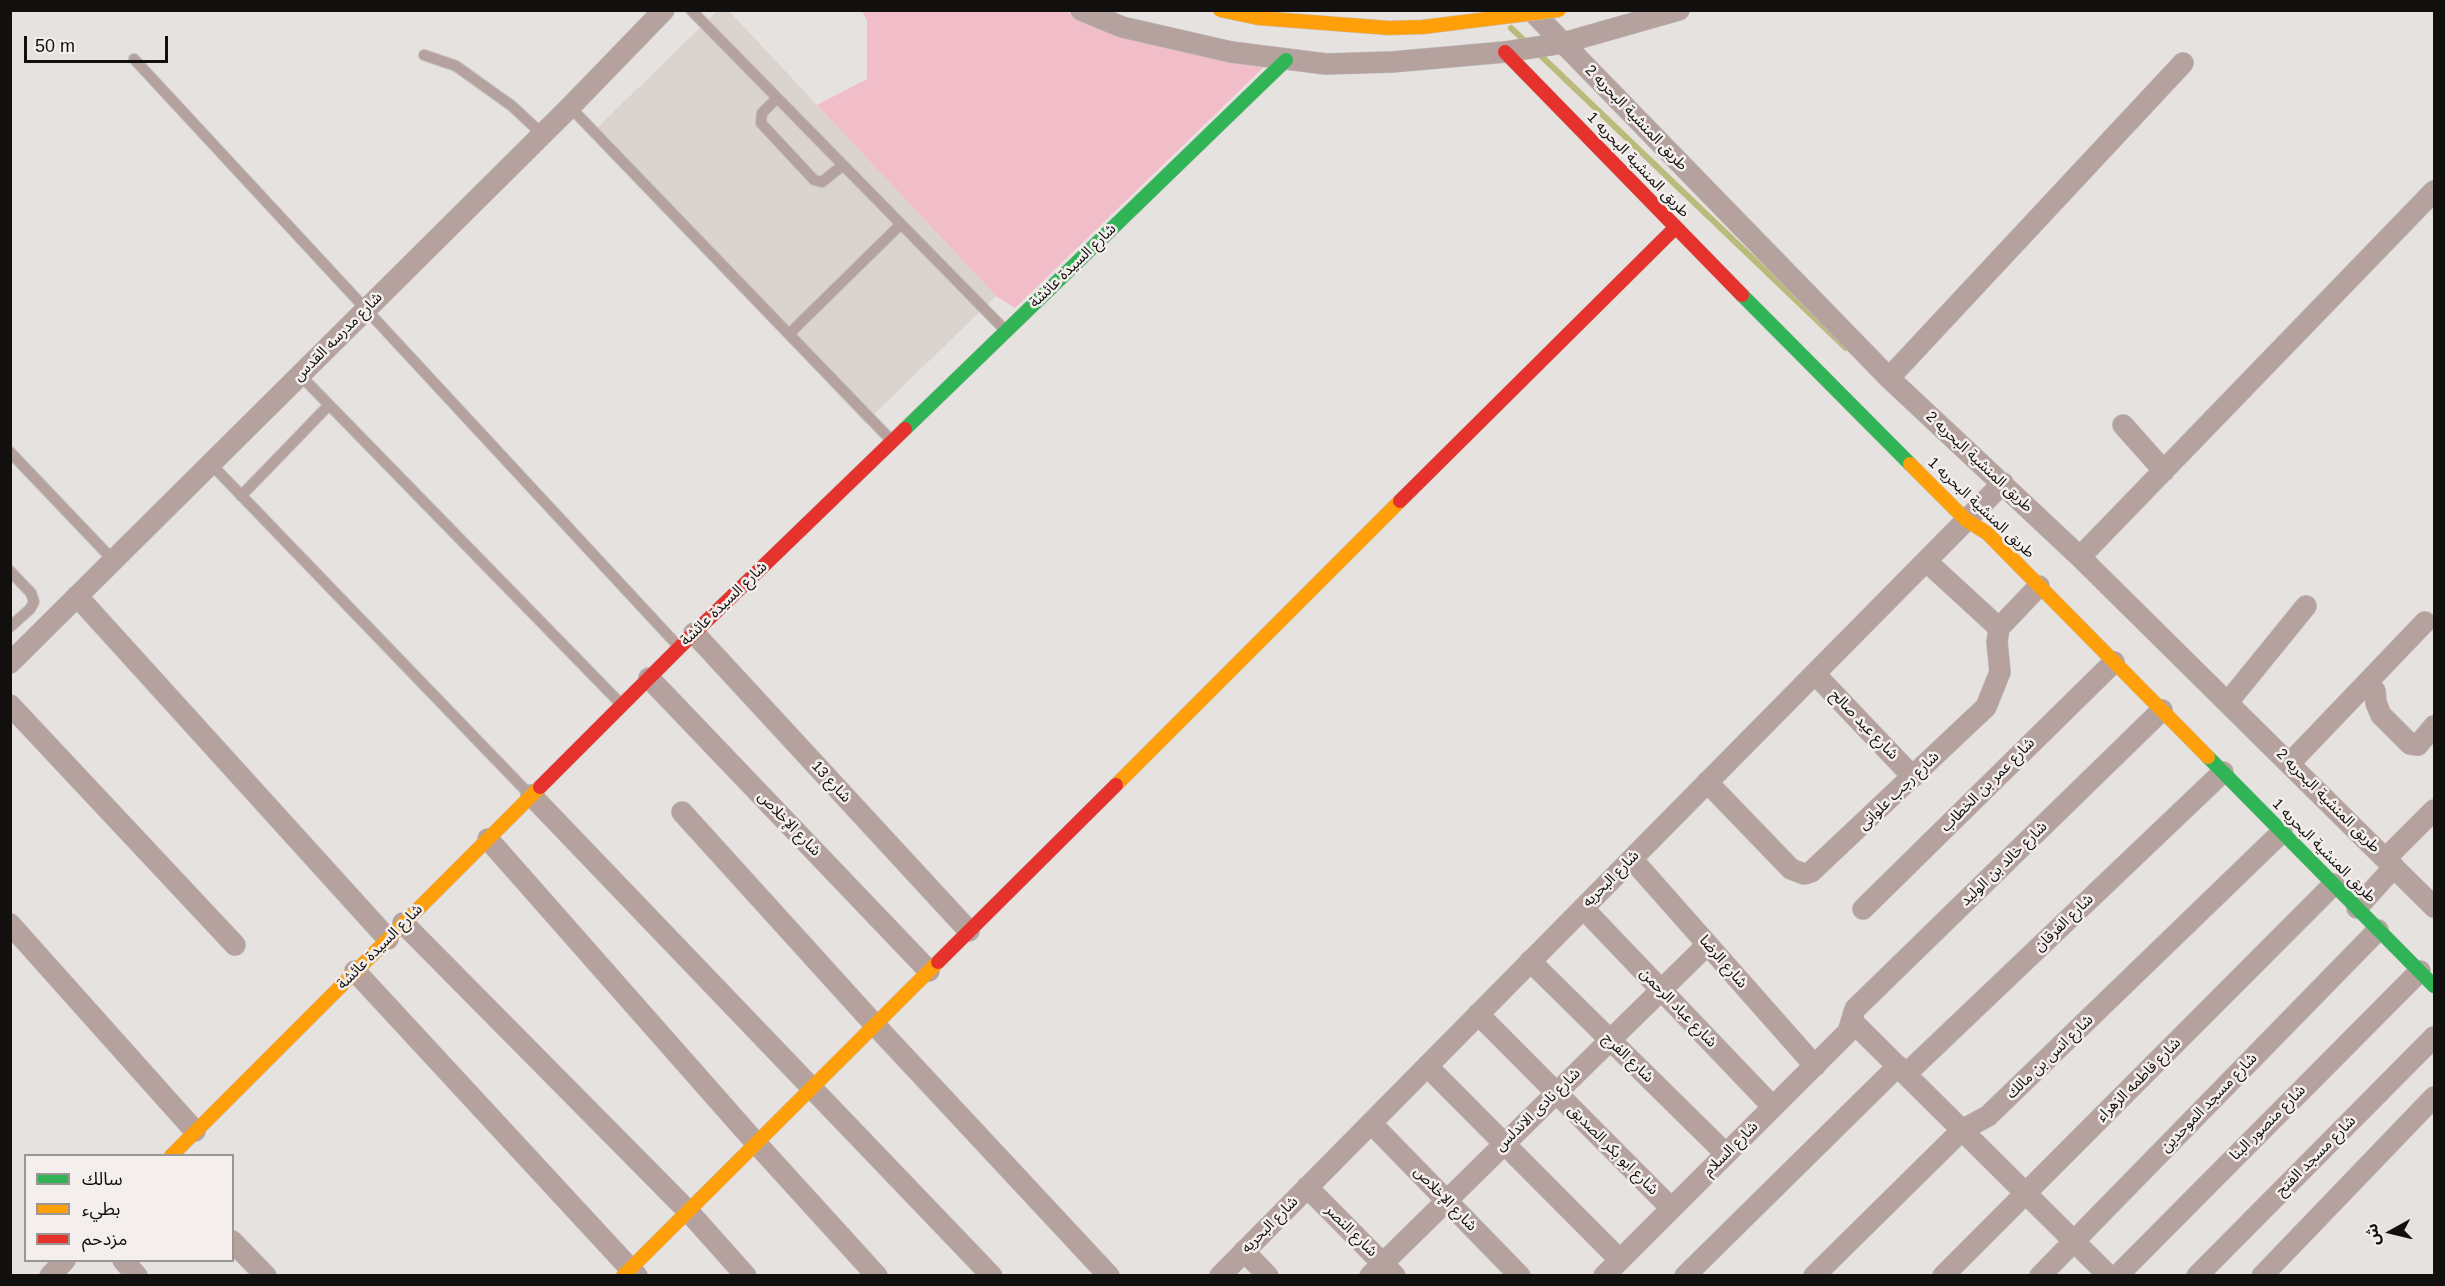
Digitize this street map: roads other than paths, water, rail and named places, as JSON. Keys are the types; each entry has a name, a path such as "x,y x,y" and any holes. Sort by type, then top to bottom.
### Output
{"street":[{"name":"شارع مدرسه القدس","path":"10,663 570,107 664,10"},
{"path":"1081,10 1123,19 1231,52 1326,64 1392,62 1505,52 1563,43 1679,10"},
{"path":"1220,10 1258,18 1389,28 1423,27 1559,10"},
{"name":"طريق المنشية البحريه 2","path":"1531,10 1889,378 2080,557 2434,907"},
{"name":"طريق المنشية البحريه 1","path":"1505,52 1675,228 1966,520 1987,533 2434,986"},
{"name":"شارع السيدة عائشة","path":"172,1154 687,640 1286,60"},
{"path":"1889,378 2183,63"},
{"path":"2080,557 2434,191"},
{"path":"355,971 630,1273 756,1143 1675,228"},
{"path":"2123,425 2164,471"},
{"name":"شارع البحريه","path":"1220,1275 2002,483"},
{"path":"1926,561 1999,628 2039,586"},
{"path":"77,596 388,939"},
{"path":"2228,702 2306,606"},
{"path":"2290,763 2426,622"},
{"name":"شارع رجب علوانى","path":"1707,782 1791,869 1804,874 1817,868 1989,702 2000,672 1997,642 1999,628"},
{"name":"شارع 13","path":"687,640 969,931"},
{"name":"شارع عمر بن الخطاب","path":"1863,909 2114,662"},
{"name":"شارع عيد صالح","path":"1815,674 1913,777"},
{"name":"شارع الإخلاص","path":"649,678 929,971"},
{"path":"2367,682 2375,691 2376,703 2381,715 2410,744 2418,745 2434,726"},
{"path":"10,705 235,945"},
{"name":"شارع خالد بن الوليد","path":"1852,1021 1855,1009 2162,710"},
{"name":"شارع الفرقان","path":"1685,1275 2223,772"},
{"path":"531,795 992,1275"},
{"path":"2357,908 2390,862 2434,810"},
{"path":"682,812 875,1025 1109,1275"},
{"name":"شارع انس بن مالك","path":"1814,1275 1962,1130 1988,1116 2282,832"},
{"path":"488,838 756,1143 877,1275"},
{"name":"شارع الرضا","path":"1632,859 1815,1066"},
{"name":"شارع فاطمه الزهراء","path":"1943,1275 2334,884"},
{"name":"شارع عباد الرحمن","path":"1583,908 1773,1107"},
{"path":"404,923 688,1211 746,1275"},
{"path":"10,924 195,1131"},
{"name":"شارع مسجد الموحدين","path":"2040,1275 2378,930"},
{"name":"شارع نادى الاندلس","path":"1382,1271 1446,1200 1707,945"},
{"name":"شارع الفرج","path":"1530,962 1726,1154"},
{"name":"شارع منصور البنا","path":"2117,1275 2420,971"},
{"name":"شارع ابو بكر الصديق","path":"1478,1014 1671,1208"},
{"path":"1852,1021 2109,1275"},
{"name":"شارع السلام","path":"1604,1275 1815,1066 1848,1032 1852,1021"},
{"name":"شارع مسجد الفتح","path":"2197,1275 2434,1037"},
{"path":"1427,1066 1620,1260"},
{"path":"2262,1275 2434,1097"},
{"name":"شارع الإخلاص","path":"1371,1123 1520,1275"},
{"name":"شارع النصر","path":"1307,1187 1382,1271"},
{"path":"234,1243 266,1275"},
{"path":"1244,1251 1268,1275"},
{"path":"50,1275 63,1262"},
{"path":"125,1262 137,1275"}],"lane":[{"path":"691,10 1006,331"},
{"path":"424,55 456,66 513,106 542,134"},
{"path":"134,59 367,308 687,640"},
{"path":"777,98 762,113 761,123 814,180 822,182 843,165"},
{"path":"570,107 892,441"},
{"path":"789,334 901,224"},
{"path":"300,375 622,705"},
{"path":"241,496 329,405"},
{"path":"10,452 113,560"},
{"path":"211,464 531,795"},
{"path":"10,571 31,593 34,602 12,626 31,642"}],"waterway":[{"path":"1511,28 1527,43"},
{"path":"1537,52 1846,348"}]}
